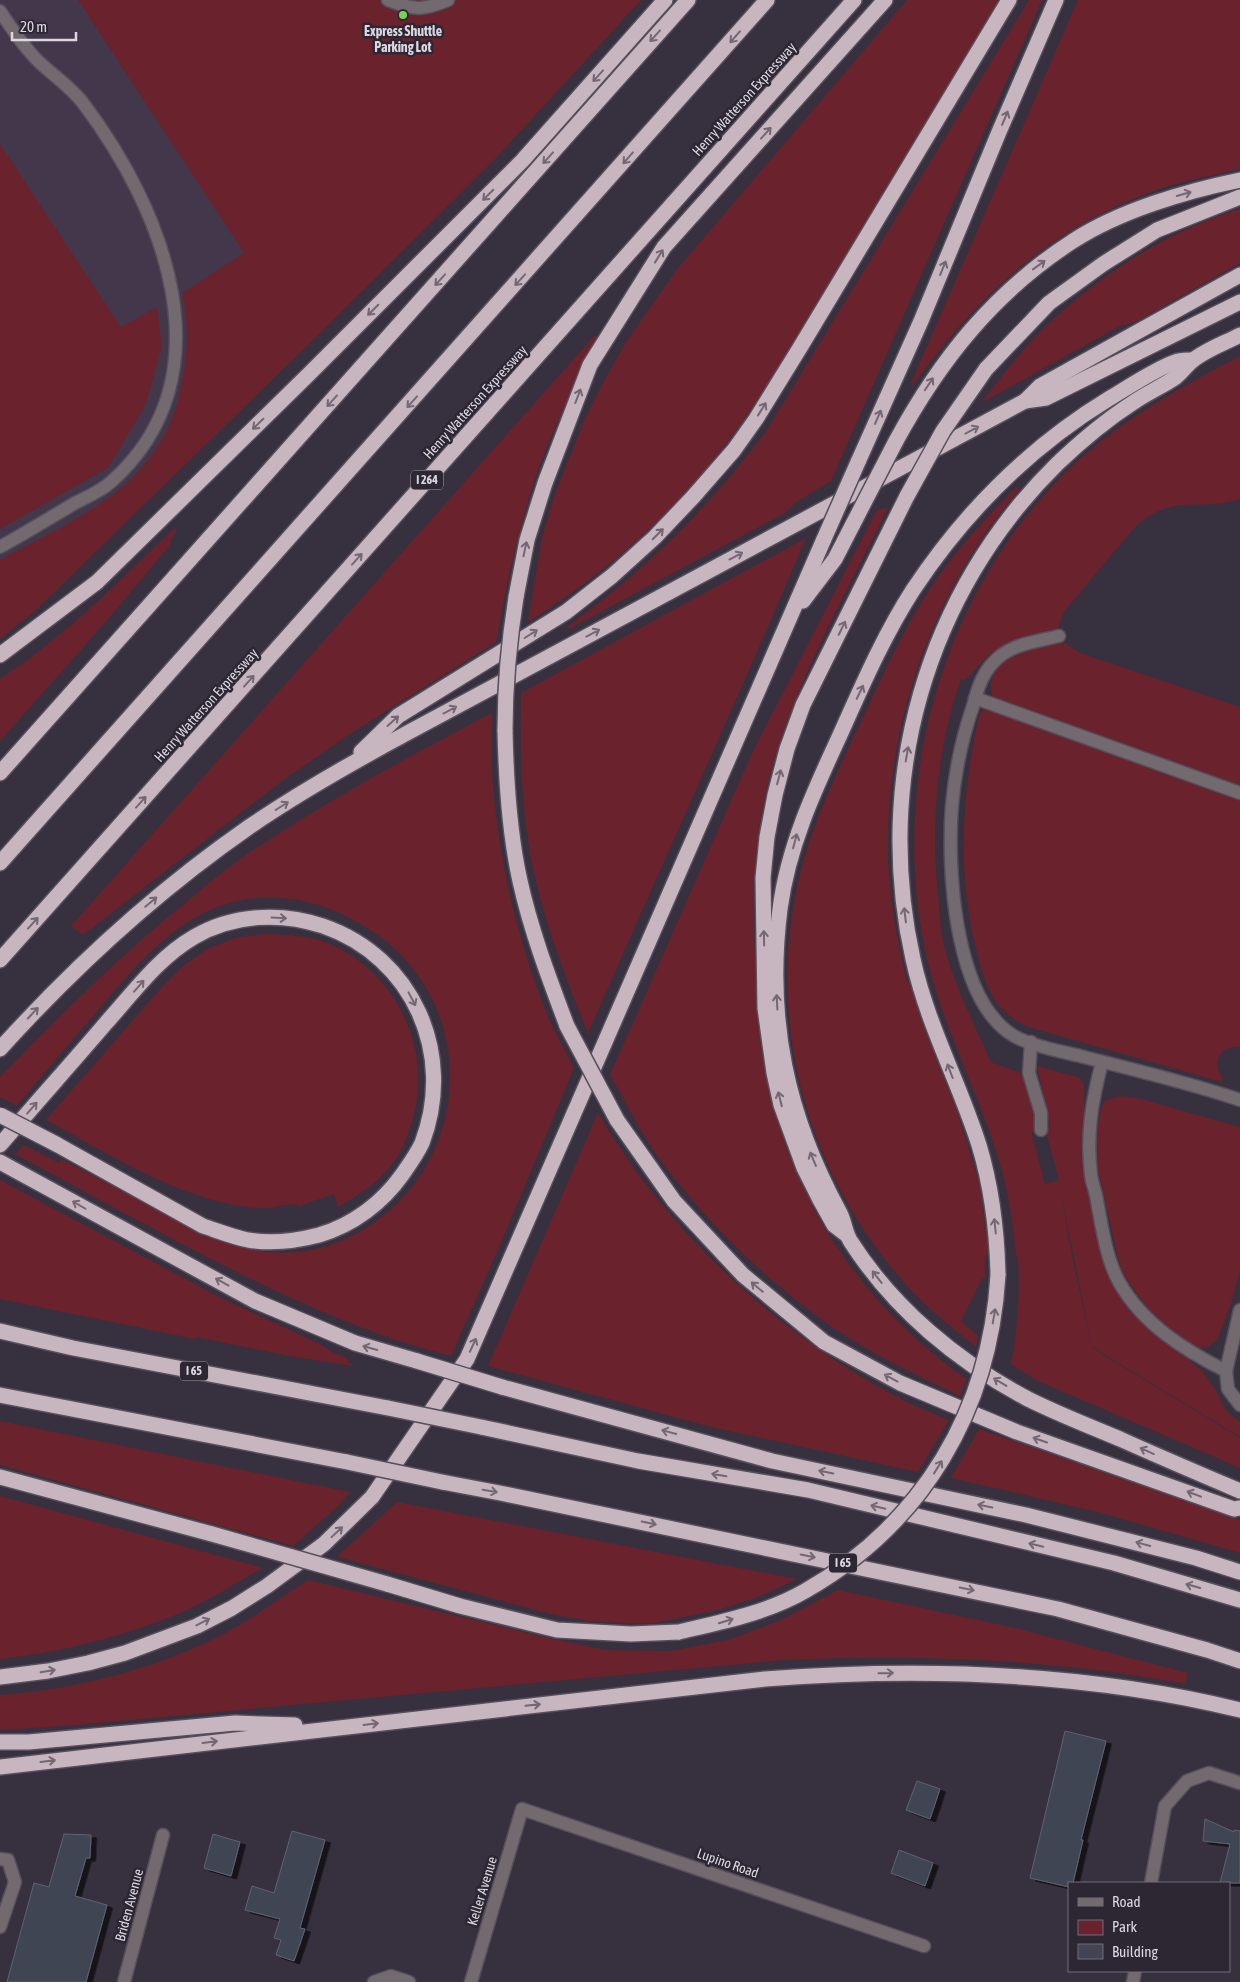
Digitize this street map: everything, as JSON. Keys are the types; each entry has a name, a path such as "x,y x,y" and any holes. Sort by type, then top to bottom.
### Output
{"highway":[{"path":"0,655 96,582 308,375 522,161 665,0"},
{"path":"0,773 688,0"},
{"path":"0,863 767,0"},
{"name":"Henry Watterson Expressway","path":"0,960 854,0"},
{"path":"885,0 664,247 590,365 545,483 530,531 520,569 511,632 505,692 505,730 510,822 520,881 538,945 567,1026 617,1120 674,1201 743,1275 824,1342 900,1383 1017,1432 1234,1509 1240,1508"},
{"path":"345,766 398,716 566,612 612,576 655,537 734,450 756,419 1010,0"},
{"path":"0,1677 48,1671 98,1660 161,1641 197,1626 232,1608 267,1586 324,1544 372,1496 467,1359 824,539 921,322 999,132 1056,0"},
{"path":"789,620 835,559 917,401 944,362 989,309 1030,271 1074,240 1122,216 1154,203 1240,180"},
{"path":"1240,197 1157,230 1103,264 1049,304 986,369 943,431 907,496 803,705 787,749 774,795 763,878 765,1008 774,1073 781,1105 804,1168 834,1225 847,1235 879,1280 903,1307 935,1337 967,1362 1025,1397 1058,1413 1240,1491"},
{"path":"0,1049 70,976 155,899 249,828 345,766 1025,401 1040,386 1240,275"},
{"path":"1025,401 1046,398 1240,302"},
{"path":"0,1477 212,1534 460,1606 557,1630 631,1634 679,1632 720,1623 760,1611 804,1592 837,1570 872,1542 905,1509 934,1473 959,1432 973,1399 990,1340 996,1310 998,1275 994,1210 978,1144 922,997 906,921 900,869 899,825 902,778 928,668 961,591 980,557 1027,495 1083,441 1132,403 1176,376 1193,360 1240,335"},
{"path":"847,1235 843,1219 822,1179 801,1129 783,1060 777,1007 776,963 780,905 798,832 815,787 884,642 912,592 949,541 991,493 1063,428 1177,361 1193,360"},
{"path":"0,1114 56,1144 203,1226 250,1240 290,1241 328,1232 346,1224 378,1202 392,1189 422,1143 431,1110 434,1074 429,1040 424,1024 409,994 398,978 380,960 354,940 312,922 260,917 239,920 196,936 159,962 0,1145"},
{"path":"0,1162 255,1301 355,1343 502,1387 772,1461 1035,1517 1196,1558 1240,1572"},
{"name":"I 65","path":"0,1331 73,1348 388,1408 638,1461 808,1490 1114,1563 1240,1600"},
{"name":"I 65","path":"0,1396 346,1462 1058,1609 1207,1650 1240,1661"},
{"path":"0,1767 765,1679 838,1674 957,1673 1036,1677 1150,1692 1240,1710"},
{"path":"0,1742 29,1742 235,1722 343,1727"}],"street":[{"path":"388,0 407,8 432,7 448,0"},
{"path":"0,11 36,59 82,102 119,157 137,189 152,222 166,266 175,309 177,341 175,368 169,395 156,424 141,449 125,468 109,484 0,547"},
{"path":"1059,636 1019,645 1000,656 983,676 958,758 952,806 951,872 960,938 972,982 990,1014 1009,1033 1031,1042 1102,1062 1193,1084 1240,1100"},
{"path":"975,698 1240,793"},
{"path":"1031,1042 1029,1073 1041,1113 1040,1130"},
{"path":"1102,1062 1088,1129 1089,1155 1091,1177 1102,1226 1110,1260 1118,1281 1151,1322 1191,1353 1226,1371"},
{"path":"1240,1310 1226,1371 1228,1389 1240,1405"},
{"path":"1151,1882 1165,1806 1187,1781 1208,1773 1240,1783"},
{"name":"Lupino Road","path":"522,1809 924,1946"},
{"name":"Keller Avenue","path":"471,1982 522,1809"},
{"name":"Briden Avenue","path":"124,1982 164,1835"},
{"path":"0,1858 8,1860 15,1882 0,1927"},
{"path":"374,1982 391,1976 410,1982"}],"shaded area":[{"path":"0,0 619,0 103,534 0,591"}],"green space":[{"path":"78,0 641,0 497,157 305,348 34,612 0,639 0,560 89,511 115,493 138,472 157,448 172,418 182,383 187,338 182,293 244,253"},
{"path":"907,0 999,0 786,355 746,417 699,476 647,531 590,580 528,622 542,538 554,497 584,421 626,342 678,268"},
{"path":"1029,0 1042,0 831,481 798,501 785,513 569,629 568,626 623,583 674,537 721,487 765,433"},
{"path":"1078,0 1240,0 1240,169 1182,182 1148,193 1111,209 1077,227 1045,248 988,296 962,323 913,385 911,383"},
{"path":"0,144 121,327 157,307 162,347 145,406 108,468 0,529"},
{"path":"1240,209 1240,263 1139,320 1122,325 981,403 1037,335 1059,314 1106,277 1157,244 1212,219"},
{"path":"595,335 600,338 554,430 533,484 515,551 496,642 347,736 282,781 83,935 71,926"},
{"path":"1240,356 1240,499 1224,503 1174,506 1148,517 1134,528 1063,613 1058,630 1012,642 990,654 965,680 961,679 946,734 941,762 937,790 935,847 941,928 950,967 991,1062 1021,1073 1035,1109 1035,1124 1032,1135 1045,1184 1059,1180 1046,1132 1050,1126 1037,1066 1078,1077 1084,1083 1085,1176 1101,1255 1115,1290 1149,1327 1202,1371 1215,1389 1226,1411 1240,1422 1240,1437 1092,1347 1061,1193 1072,1256 1092,1348 1240,1438 1240,1468 1036,1380 1011,1364 1017,1324 1019,1271 1009,1201 1003,1174 987,1124 932,979 916,890 915,824 921,760 935,696 957,634 986,576 1022,522 1065,473 1105,438 1170,394"},
{"path":"1017,486 1020,489 989,529 962,571 939,615 920,662 905,709 895,758 889,808 888,858 890,889 897,936 907,981 909,981 920,1017 959,1117 979,1182 989,1251 985,1259 985,1278 982,1279 961,1321 978,1336 976,1347 909,1288 873,1243 843,1196 820,1145 802,1092 791,1038 787,983 791,926 806,851 826,798 882,676 928,592 959,550"},
{"path":"888,508 806,674 780,743 769,779 757,845 754,890 758,1021 763,1059 773,1107 789,1153 808,1197 832,1240 861,1279 893,1316 928,1349 967,1379 960,1396 900,1367 843,1334 791,1295 742,1252 697,1205 656,1154 610,1075 753,751 877,510"},
{"path":"174,528 177,531 170,540 170,545 104,624 0,741 0,679 69,627"},
{"path":"806,538 588,1034 550,931 533,868 526,825 522,781 521,693"},
{"path":"1062,641 1080,653 1240,707 1240,788 992,698 993,674 1007,658 1028,648"},
{"path":"984,710 996,712 1240,798 1240,1047 1227,1049 1219,1056 1217,1067 1223,1079 1222,1082 1032,1028 1014,1019 996,1002 984,978 970,922 964,862 964,832 969,772 980,712"},
{"path":"492,713 492,766 495,805 510,896 536,985 550,1021 574,1068 501,1243 451,1356 396,1340 298,1301 155,1230 15,1154 24,1145 59,1163 61,1159 216,1239 250,1249 282,1253 312,1250 353,1235 379,1219 407,1193 429,1162 443,1128 450,1091 449,1055 440,1019 424,985 400,954 381,937 344,915 313,903 265,897 233,902 198,916 164,940 135,968 17,1106 0,1097 0,1077 112,966 205,886 240,859 301,819 364,782"},
{"path":"264,934 313,938 328,943 353,956 374,974 391,995 405,1018 414,1043 418,1070 417,1097 411,1125 401,1151 390,1167 377,1180 338,1207 334,1194 299,1206 288,1205 263,1208 236,1205 216,1201 172,1186 46,1120 161,988 183,966 207,949 235,938"},
{"path":"1122,1096 1141,1099 1240,1127 1240,1270 1231,1304 1217,1340 1208,1347 1198,1349 1168,1327 1149,1310 1124,1276 1118,1258 1096,1161 1096,1138 1101,1107 1106,1100"},
{"path":"598,1113 626,1157 658,1199 692,1239 729,1277 811,1343 855,1373 907,1402 949,1420 918,1472 711,1427 488,1366"},
{"path":"0,1180 225,1300 347,1358 347,1361 353,1364 352,1366 289,1356 197,1337 195,1339 0,1299"},
{"path":"0,1421 350,1492 338,1506 293,1546 0,1465"},
{"path":"979,1429 1240,1520 1240,1553 1102,1513 951,1478"},
{"path":"0,1496 263,1568 185,1611 140,1628 94,1642 48,1652 0,1659"},
{"path":"397,1502 797,1579 758,1597 718,1610 654,1623 626,1623 588,1621 551,1614 337,1557"},
{"path":"308,1580 544,1637 606,1650 670,1651 728,1640 781,1620 838,1590 1015,1628 1188,1673 1185,1684 1086,1669 986,1660 835,1658 785,1660 64,1726 0,1730 0,1695 60,1688 119,1675 148,1666 231,1630"}],"building":[{"path":"1065,1731 1106,1741 1081,1840 1083,1840 1073,1882 1068,1882 1068,1887 1030,1878"},
{"path":"917,1781 940,1789 930,1819 906,1810"},
{"path":"1205,1819 1234,1832 1234,1830 1240,1831 1240,1883 1220,1882 1230,1844 1203,1841"},
{"path":"292,1831 325,1840 300,1928 305,1929 294,1961 276,1955 281,1940 274,1938 280,1919 245,1910 252,1886 274,1893"},
{"path":"64,1834 91,1835 90,1858 86,1858 75,1896 107,1905 86,1982 7,1982 34,1883 49,1887"},
{"path":"213,1834 240,1842 231,1876 204,1868"},
{"path":"899,1850 933,1863 925,1886 891,1873"}],"place":[{"name":"Express Shuttle Parking Lot","path":"403,15"}]}
